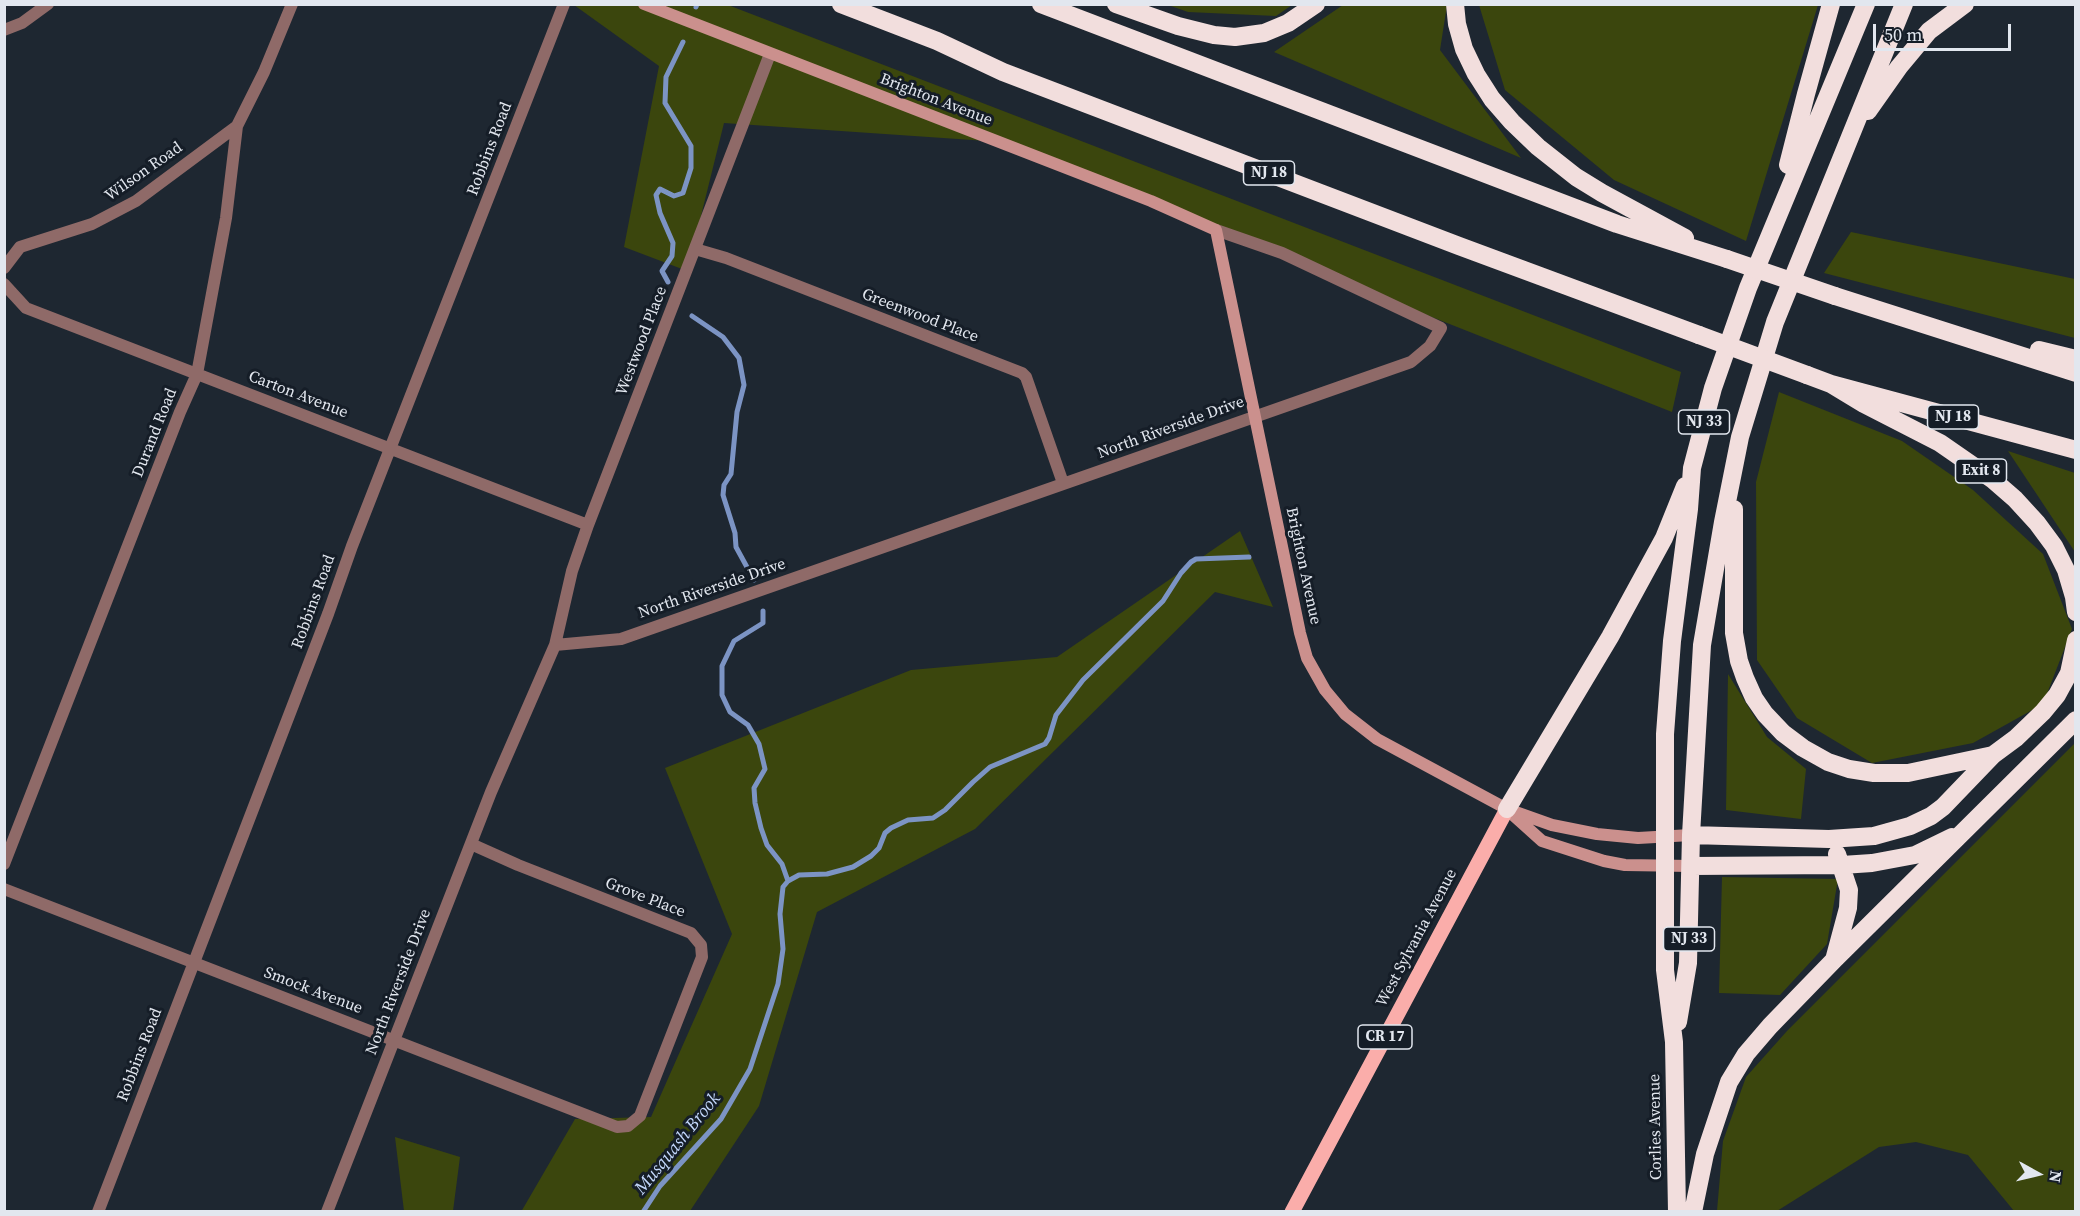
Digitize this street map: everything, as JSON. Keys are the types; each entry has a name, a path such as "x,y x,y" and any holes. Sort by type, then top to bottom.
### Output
{"highway":[{"name":"NJ 18","path":"841,4 937,41 1003,72 1459,246 1831,384 2076,450"},
{"path":"1041,4 1617,224 2076,373"},
{"path":"1116,4 1178,26 1214,35 1235,37 1264,33 1288,24 1316,4"},
{"path":"1455,4 1457,24 1464,49 1476,74 1492,99 1512,122 1538,147 1576,177 1679,234 1709,254"},
{"path":"1775,218 1806,94 1832,4"},
{"name":"NJ 33","path":"1674,1042 1665,970 1665,734 1674,624 1692,468 1713,388 1748,288 1775,218 1866,4"},
{"name":"NJ 33","path":"1674,1042 1688,963 1691,835 1702,645 1740,437 1768,340 1904,4"},
{"path":"1853,132 1899,67 1929,32 1965,4"},
{"path":"1936,329 2076,358"},
{"name":"Exit 8","path":"1831,384 1864,404 1940,443 1992,479 2015,499 2054,546 2066,570 2076,612"},
{"path":"1507,809 1610,637 1665,538 1692,468"},
{"path":"1734,471 1734,633 1745,678 1765,714 1783,733 1803,748 1828,762 1849,769 1874,773 1908,773 1993,755"},
{"path":"1691,835 1829,839 1874,836 1910,826 1930,816 1943,807 1993,755 2016,738 2043,712 2069,673 2076,639"},
{"path":"1692,1212 1705,1154 1728,1082 1746,1054 1834,960 2076,720"},
{"path":"1691,866 1872,863 1916,855 1959,834"},
{"path":"1829,839 1842,865 1848,884 1848,908 1834,960"},
{"name":"Corlies Avenue","path":"1674,1042 1677,1212"}],"main road":[{"name":"West Sylvania Avenue","path":"1292,1212 1507,809"}],"street":[{"path":"4,30 22,22 48,4"},
{"name":"Durand Road","path":"4,864 180,412 197,374 226,218 237,126 264,72 292,4"},
{"name":"Robbins Road","path":"98,1212 328,614 352,546 392,449 564,4"},
{"name":"Brighton Avenue","path":"644,4 1150,201 1216,230 1282,253 1441,328"},
{"name":"Westwood Place","path":"555,645 572,571 588,525 771,54"},
{"name":"Wilson Road","path":"4,268 20,247 92,224 136,201 237,126"},
{"name":"Brighton Avenue","path":"1216,230 1300,633 1307,658 1325,690 1345,714 1377,739 1507,809 1552,825 1597,834 1638,838 1691,835"},
{"name":"Greenwood Place","path":"695,249 726,258 1022,373 1026,377 1063,483"},
{"name":"Carton Avenue","path":"4,284 27,308 588,525"},
{"name":"North Riverside Drive","path":"327,1212 491,792 555,645 621,639 1411,362 1430,346 1441,328"},
{"name":"Brighton Avenue","path":"1507,809 1542,841 1604,861 1624,865 1691,866"},
{"name":"Grove Place","path":"471,844 518,865 691,933 697,938 701,945 702,957 640,1116"},
{"name":"Smock Avenue","path":"4,889 618,1127 628,1126 640,1116"}],"green space":[{"path":"574,5 728,5 1681,372 1672,412 987,141 724,123 695,240 682,269 624,247 659,66"},
{"path":"1168,5 1292,5 1276,16 1188,12"},
{"path":"1343,5 1447,5 1440,50 1521,158 1274,52"},
{"path":"1479,5 1818,5 1746,241 1614,180 1505,90"},
{"path":"1851,232 2075,279 2075,338 1824,273"},
{"path":"1779,392 1902,441 1973,490 2043,554 2072,629 2043,704 1973,743 1872,763 1797,718 1757,660 1756,482"},
{"path":"2008,451 2075,473 2075,552"},
{"path":"1240,531 1273,607 1215,592 975,829 817,912 759,1106 690,1211 521,1212 575,1119 651,1117 732,934 665,768 911,670 1057,657"},
{"path":"1728,674 1767,737 1806,769 1801,819 1726,810"},
{"path":"2075,743 2075,1211 2014,1211 1968,1155 1916,1142 1879,1147 1777,1211 1717,1211 1723,1141 1746,1077 1787,1031"},
{"path":"1722,877 1838,879 1827,944 1780,995 1719,993"},
{"path":"395,1137 460,1157 453,1211 404,1211"}],"waterway":[{"name":"Musquash Brook","path":"668,282 662,271 672,256 673,243 660,213 656,195 660,189 674,196 683,193 691,168 691,146 665,103 666,77 683,42"},
{"name":"Musquash Brook","path":"692,316 723,337 739,358 744,385 737,412 731,474 724,485 723,495 735,533 736,547 754,580"},
{"path":"643,1212 660,1186 721,1119 750,1069 778,984 783,949 780,914 783,887 788,881 799,875 827,874 853,867 879,848 885,833 891,828 908,820 933,818 945,810 990,767 1045,744 1056,715 1083,680 1163,601 1191,562 1196,559 1249,557"},
{"name":"Musquash Brook","path":"763,611 763,623 734,641 722,666 722,695 730,712 748,725 759,744 765,769 754,788 755,803 767,845 782,864 788,881"}]}
